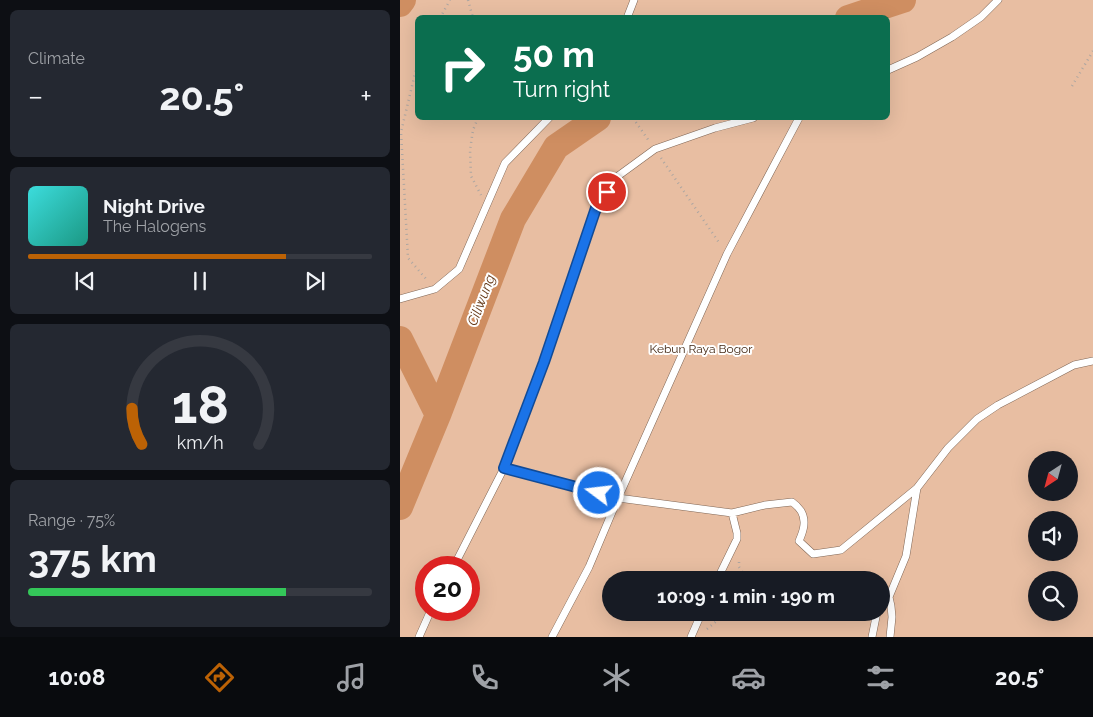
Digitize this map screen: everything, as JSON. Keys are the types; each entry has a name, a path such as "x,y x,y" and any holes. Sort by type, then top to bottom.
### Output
{"lane":[{"path":"628,15 634,0"},
{"path":"890,69 917,57 952,37 981,17 998,0"},
{"path":"403,298 435,289 459,269 505,163 547,120"},
{"path":"459,556 504,468 544,362 596,208 618,176 655,149 715,128 745,120"},
{"path":"552,637 589,567 618,498 728,254 799,120"},
{"path":"504,468 618,498 732,513 766,505 792,502 801,510 804,519 804,530 798,541 814,554 841,550 917,488 948,448 977,419 998,405 1074,365 1093,361"},
{"path":"890,595 906,556 917,488"},
{"path":"722,571 737,539 732,513"},
{"path":"890,600 892,606 890,637"},
{"path":"419,637 426,621"},
{"path":"691,637 698,621"},
{"path":"872,637 875,621"}],"path":[{"path":"442,15 450,0"},
{"path":"468,0 472,15"},
{"path":"1072,86 1093,52"},
{"path":"415,74 401,132 408,258 435,289"},
{"path":"477,120 473,130 470,150 471,176 486,207"},
{"path":"635,120 728,254"},
{"path":"705,631 717,621"}],"green space":[{"name":"Kebun Raya Bogor","path":"400,0 1093,0 1093,637 400,637"}],"waterway":[{"path":"400,4 403,0"},
{"name":"Ciliwung","path":"857,15 903,0"},
{"name":"Ciliwung","path":"400,507 438,415 513,219 556,147 595,120"},
{"path":"400,339 438,415"}],"route":[{"path":"599,493 504,468 544,362 596,208 607,192"}]}
